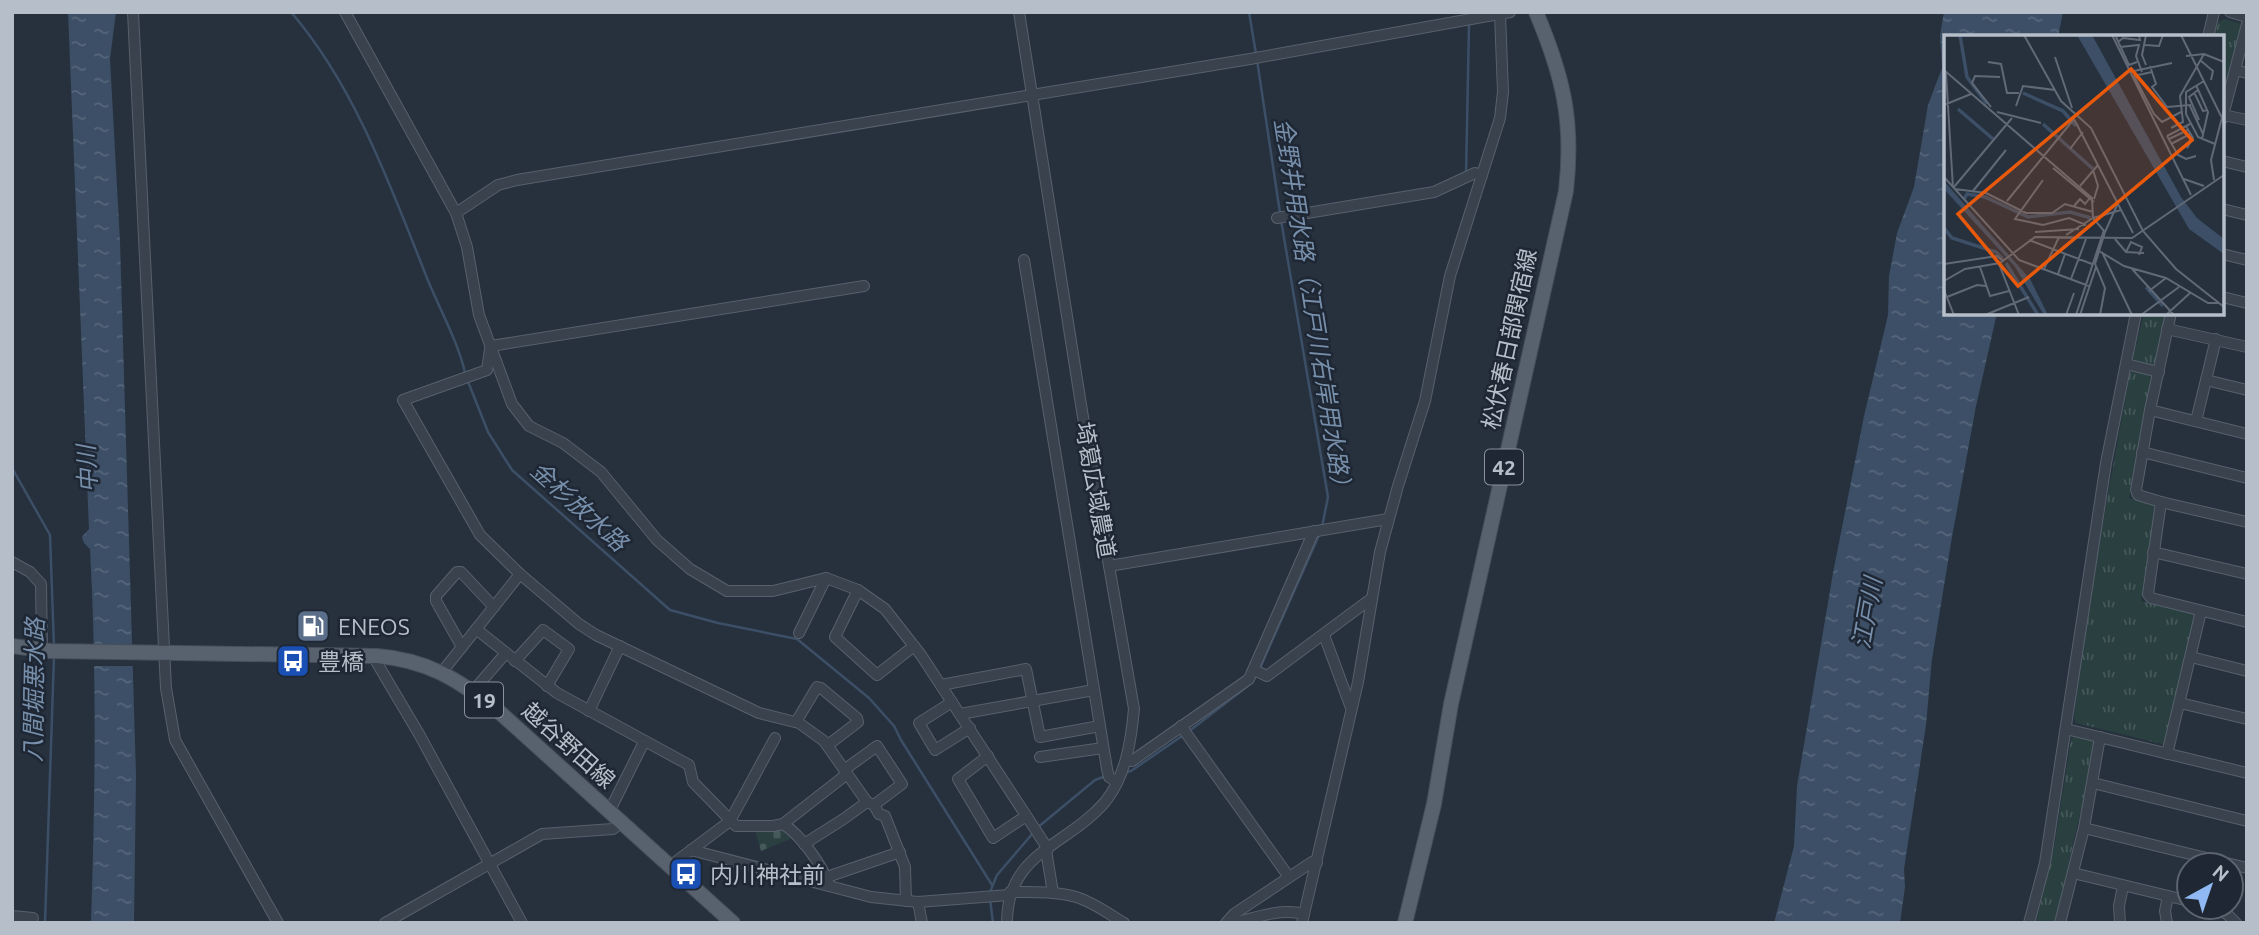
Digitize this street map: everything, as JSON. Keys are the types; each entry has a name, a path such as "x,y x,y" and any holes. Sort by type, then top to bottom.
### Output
{"main road":[{"name":"松伏春日部関宿線","path":"1405,923 1434,804 1451,704 1566,191 1569,134 1566,103 1559,71 1536,12"},
{"name":"越谷野田線","path":"12,646 46,651 377,656 410,661 443,672 496,709 733,923"}],"street":[{"path":"133,12 166,688 175,740 278,923"},
{"path":"345,12 456,213 467,247 479,315 512,404 529,426 563,443 601,472 657,540 690,569 727,591 773,591 826,578 858,590 885,609 970,728 1047,850 1054,894"},
{"name":"埼葛広域農道","path":"1010,893 1017,876 1107,800 1111,776 1126,760 1134,709 1082,411 1018,12"},
{"path":"2208,35 2214,12"},
{"path":"2230,12 2247,18"},
{"path":"456,213 498,185 517,180 1263,57 1505,13 1500,118 1450,276 1424,401 1388,519 1352,709 1303,918"},
{"path":"2224,113 2247,24"},
{"path":"2235,70 2247,73"},
{"path":"2224,117 2247,120"},
{"path":"2224,161 2247,167"},
{"path":"1281,218 1434,192 1475,173 1482,175"},
{"path":"2224,209 2247,215"},
{"path":"2224,254 2247,260"},
{"path":"1024,260 1103,748 1111,776"},
{"path":"491,346 864,285"},
{"path":"2224,297 2247,303"},
{"path":"2029,923 2045,863 2095,527 2136,315"},
{"path":"2170,315 2136,490 2138,495 2161,502 2247,522"},
{"path":"2167,329 2247,347"},
{"path":"2196,421 2216,339"},
{"path":"491,346 487,370 403,400 480,536 579,624 759,713 796,722 824,741 878,814 885,816 905,867 906,901"},
{"path":"2126,364 2159,372"},
{"path":"2206,380 2247,390"},
{"path":"2150,410 2247,434"},
{"path":"2142,452 2247,478"},
{"path":"2161,502 2148,594 2151,598 2247,622"},
{"path":"1109,566 1388,519"},
{"path":"1126,760 1132,761 1184,730 1257,672 1314,531"},
{"path":"2153,552 2247,574"},
{"path":"12,562 30,572 41,584 46,651"},
{"path":"462,647 436,601 436,596 457,572 461,572 494,607"},
{"path":"443,672 520,573"},
{"path":"799,632 826,578"},
{"path":"858,590 835,637 877,675 914,646"},
{"path":"1257,672 1267,676 1372,598"},
{"path":"2167,754 2202,611"},
{"path":"476,629 547,687 688,765 693,782 736,826 783,824 877,746 902,784 804,844"},
{"path":"515,661 543,630 569,649 547,687"},
{"path":"1324,635 1352,709"},
{"path":"589,711 620,646"},
{"path":"473,691 506,653"},
{"path":"377,656 377,663 522,923"},
{"path":"2190,657 2247,671"},
{"path":"941,685 1026,669 1040,737 1100,726"},
{"path":"796,722 817,687 821,688 857,718 858,722 828,745"},
{"path":"960,714 1094,690"},
{"path":"952,702 919,723 935,750 970,728"},
{"path":"2179,703 2247,719"},
{"path":"2066,729 2247,773"},
{"path":"1184,730 1289,877"},
{"path":"2060,923 2084,828 2100,737"},
{"path":"670,866 730,821 775,738"},
{"path":"609,811 644,742"},
{"path":"1040,757 1103,748"},
{"path":"988,756 958,779 993,838 1026,816"},
{"path":"2093,783 2247,821"},
{"path":"385,923 542,834 613,829 621,823"},
{"path":"783,824 804,844 828,881"},
{"path":"2084,828 2247,868"},
{"path":"691,850 828,881 871,897 918,902 1010,893 1076,897 1124,923"},
{"path":"828,881 900,852"},
{"path":"1226,923 1234,914 1289,877 1312,862 1317,863"},
{"path":"2073,873 2175,898"},
{"path":"2120,923 2119,906 2123,886"},
{"path":"1007,923 1010,893"},
{"path":"1266,893 1278,914"},
{"path":"2168,896 2165,911 2168,923"},
{"path":"918,902 922,923"},
{"path":"1234,923 1297,912 1303,918"},
{"path":"12,916 33,918"}],"green space":[{"path":"2224,19 2242,24 2224,94 2224,35 2215,35 2218,22"},
{"path":"2144,315 2168,315 2156,364 2152,366 2136,362 2133,357"},
{"path":"2135,370 2152,375 2153,378 2129,498 2155,506 2156,509 2141,601 2194,614 2196,619 2166,742 2162,744 2076,723 2074,719 2088,604 2130,373"},
{"path":"2074,736 2093,740 2096,744 2055,923 2036,923 2055,842 2071,739"},
{"path":"782,829 795,837 761,851 755,831"}],"water":[{"name":"中川","path":"68,12 116,12 110,59 120,242 136,775 134,923 91,923 94,643 90,549 82,537 89,529"},
{"name":"江戸川","path":"1944,12 2063,12 2058,35 1944,35 1944,315 1997,315 1976,406 1932,659 1926,725 1904,869 1905,887 1900,923 1774,923 1794,846 1797,786 1833,573 1864,416 1888,315 1889,276 1897,233 1914,187 1928,105 1942,68 1940,35"}],"pier":[{"path":"91,647 136,648 136,666 91,666"}],"waterway":[{"name":"金杉放水路","path":"291,12 335,74 371,142 454,340 465,373"},
{"name":"金野井用水路（江戸川右岸用水路）","path":"1249,12 1256,54"},
{"path":"1466,175 1469,24"},
{"name":"金野井用水路（江戸川右岸用水路）","path":"1257,60 1280,213"},
{"name":"金野井用水路（江戸川右岸用水路）","path":"1281,220 1328,497 1322,527"},
{"name":"金杉放水路","path":"467,379 488,432 512,470 670,610 797,639 869,698 894,726 992,885"},
{"name":"八間堀悪水路","path":"12,468 50,535 54,647"},
{"name":"金野井用水路（江戸川右岸用水路）","path":"1260,668 1320,533"},
{"name":"八間堀悪水路","path":"45,923 54,657"},
{"name":"金野井用水路（江戸川右岸用水路）","path":"1188,732 1249,685"},
{"name":"金野井用水路（江戸川右岸用水路）","path":"1127,772 1182,736"},
{"name":"金野井用水路（江戸川右岸用水路）","path":"1037,828 1095,780 1106,776"},
{"name":"金野井用水路（江戸川右岸用水路）","path":"990,892 997,875 1033,833"},
{"name":"金野井用水路（江戸川右岸用水路）","path":"990,899 993,923"}],"place":[{"name":"ENEOS","path":"313,626"},
{"name":"豊橋","path":"293,661"},
{"name":"内川神社前","path":"686,874"}]}
